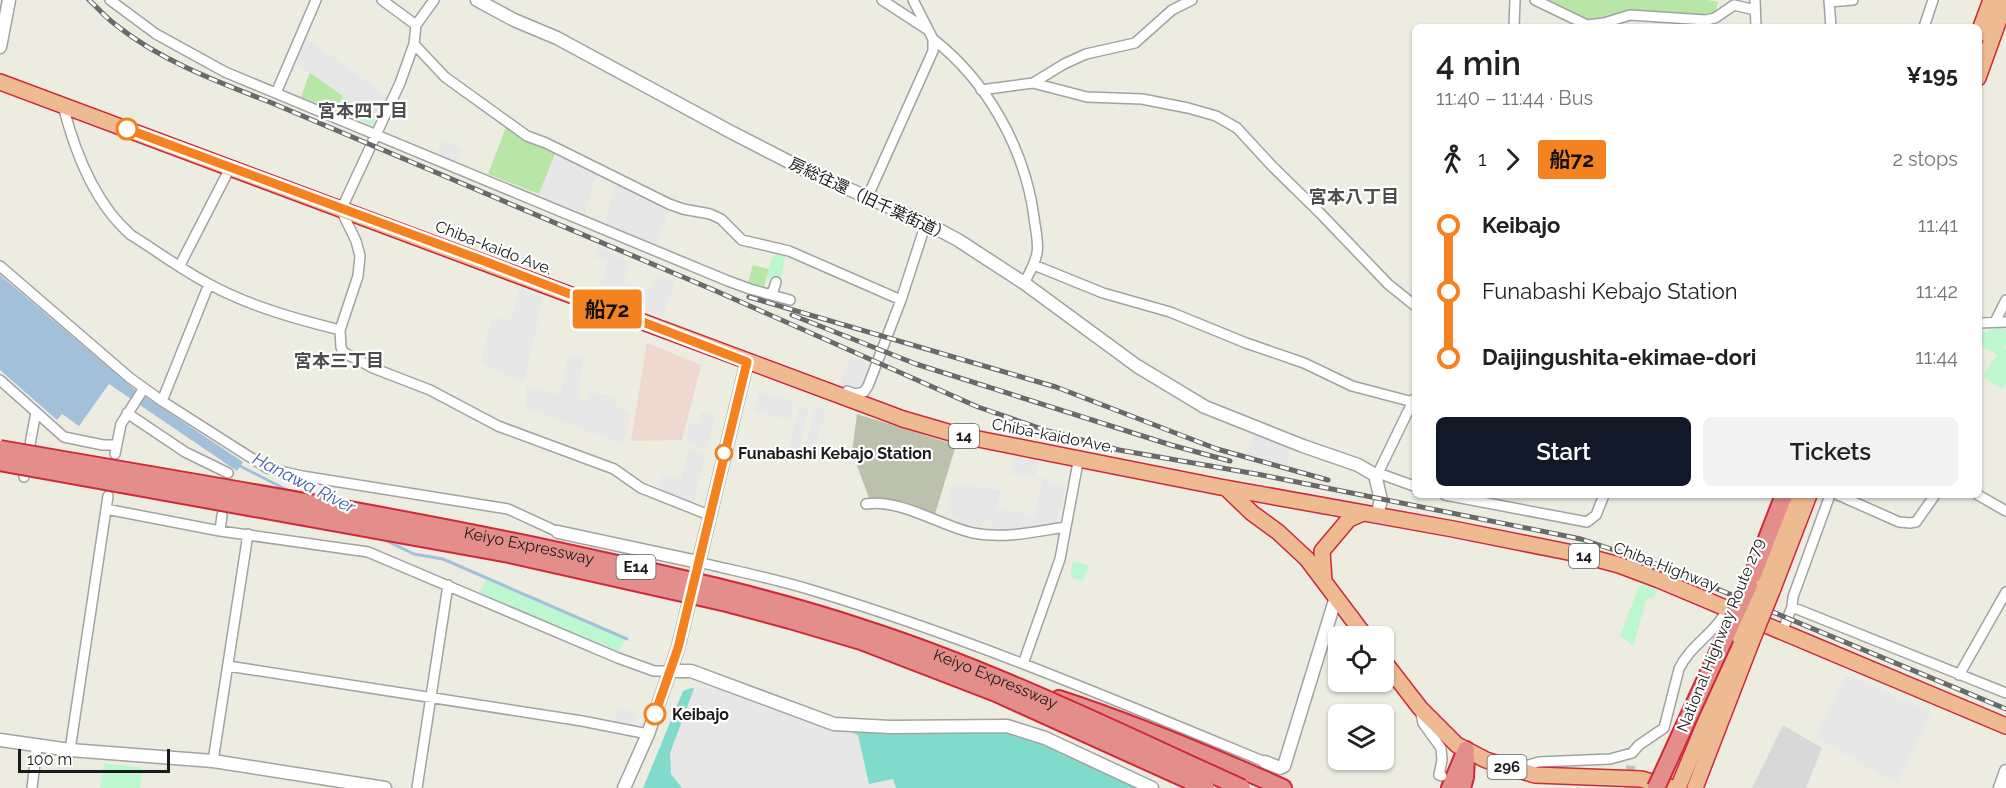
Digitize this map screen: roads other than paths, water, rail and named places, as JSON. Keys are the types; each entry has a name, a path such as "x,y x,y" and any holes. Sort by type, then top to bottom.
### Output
{"highway":[{"path":"1982,24 1991,0"},
{"path":"1982,67 2006,0"},
{"name":"Chiba-kaido Ave.","path":"0,82 484,261 880,412 958,435 1079,457"},
{"name":"Keiyo Expressway","path":"0,449 399,519 646,570 730,590 854,626 934,653 1002,680 1242,788"},
{"name":"Chiba Highway","path":"1079,457 1226,488 1578,554 1629,569 2006,726"},
{"name":"Keiyo Expressway","path":"0,462 508,554 727,603 790,620 861,641 996,693 1206,788"},
{"path":"1226,488 1252,513 1297,549 1358,626"},
{"path":"1656,788 1760,588 1783,498"},
{"name":"National Highway Route 279","path":"1695,788 1745,640 1760,588 1794,498"},
{"name":"National Highway Route 279","path":"1760,588 1807,498"},
{"path":"1324,581 1322,551 1349,519 1370,514"},
{"name":"National Highway Route 279","path":"1678,788 1745,640"},
{"name":"296","path":"1394,674 1420,708 1457,745 1486,760 1535,775 1641,779 1672,788"},
{"path":"1002,680 1113,716 1283,788"},
{"path":"1446,782 1466,750"},
{"path":"1462,788 1465,777 1466,750"}],"street":[{"path":"0,47 9,0"},
{"path":"110,0 156,34 203,62 707,273 750,289 790,300"},
{"path":"276,93 316,0"},
{"path":"382,0 416,25"},
{"path":"434,0 416,25 414,44 400,83 341,210 356,241 360,256 358,276 340,330 343,352 373,368 430,390 498,426 614,469 641,488 709,516"},
{"name":"房総往還（旧千葉街道）","path":"477,0 514,20 556,38 803,169 926,223 988,259 1131,362 1205,407 1358,465 1376,474"},
{"path":"882,0 931,35 949,52 981,90 1018,153 1026,177 1037,237 1037,254 1024,283"},
{"path":"868,196 933,51 931,35 914,0"},
{"path":"1033,83 1086,54 1135,43 1172,10 1192,0"},
{"path":"1514,24 1515,0"},
{"path":"1535,0 1583,24"},
{"path":"1831,24 1829,1 1854,0"},
{"path":"1925,24 1932,0"},
{"path":"1598,24 1637,15 1706,20 1715,18 1734,5 1755,5 1756,24"},
{"path":"414,44 445,77 527,136 546,143 669,204 721,219 742,240 789,251 901,300"},
{"path":"981,90 1033,83 1087,97 1142,99 1216,116 1238,128 1272,166 1388,284 1412,303"},
{"path":"63,106 78,153 98,195 122,227 131,235 209,284 300,320 340,330"},
{"path":"180,265 230,168"},
{"path":"808,383 817,379 855,394 864,393 901,300 926,223"},
{"path":"1034,264 1103,293 1170,312 1245,343 1304,363 1352,386 1412,401"},
{"path":"0,266 143,390 267,468 302,476 508,509 558,532 806,588 1023,664 1280,768 1284,765 1336,597"},
{"path":"772,294 777,282"},
{"path":"162,401 209,284"},
{"path":"1995,322 2006,300"},
{"path":"1982,323 2006,322"},
{"path":"624,788 648,734 671,671 747,362"},
{"path":"0,380 64,437 116,450 121,424 143,390"},
{"path":"1370,514 1381,500 1376,474 1412,405"},
{"path":"129,410 185,452 228,473"},
{"path":"24,477 36,412"},
{"path":"1023,664 1060,559 1079,457"},
{"path":"1376,474 1412,485"},
{"path":"70,750 108,496"},
{"path":"1982,497 2006,511"},
{"path":"1461,498 1587,522 1596,515 1603,498"},
{"path":"1782,632 1829,498"},
{"path":"1845,498 1899,522 1910,523 1916,522 1933,498"},
{"path":"866,504 882,503 987,535 1005,537 1065,527"},
{"path":"106,509 137,517 220,531 368,552 618,658 654,671 692,671 834,724 900,727 1007,726 1045,738 1152,788"},
{"path":"220,531 222,515"},
{"path":"213,761 249,534"},
{"path":"417,788 448,585"},
{"path":"1959,675 2006,592"},
{"path":"1792,607 2006,693"},
{"path":"1513,769 1539,762 1632,758 1639,745 1664,728 1683,660 1715,627 1727,609"},
{"path":"228,666 623,728 648,734"},
{"path":"1420,708 1423,723 1441,748 1442,760 1438,775 1446,782"},
{"path":"0,740 70,750 213,761 385,788"},
{"path":"32,788 37,746"},
{"path":"2000,788 2006,771"}],"waterway":[{"name":"Hanawa River","path":"238,465 291,492"},
{"name":"Hanawa River","path":"385,540 414,554 443,559 627,639"}],"tunnel":[{"path":"1629,788 1631,763"}],"railway":[{"path":"89,0 133,38 191,70 716,291 978,407 1048,431 1119,450 1262,475 1581,539 1662,566 2006,709"},
{"path":"749,297 1056,387 1217,449 1328,480"},
{"path":"792,315 916,364 1171,445 1230,461"}],"place":[{"name":"Funabashi Kebajo Station","path":"724,453"},
{"name":"Keibajo","path":"655,714"}],"district":[{"name":"宮本四丁目","path":"363,111"},
{"name":"宮本八丁目","path":"1354,197"},
{"name":"宮本三丁目","path":"339,361"}]}
